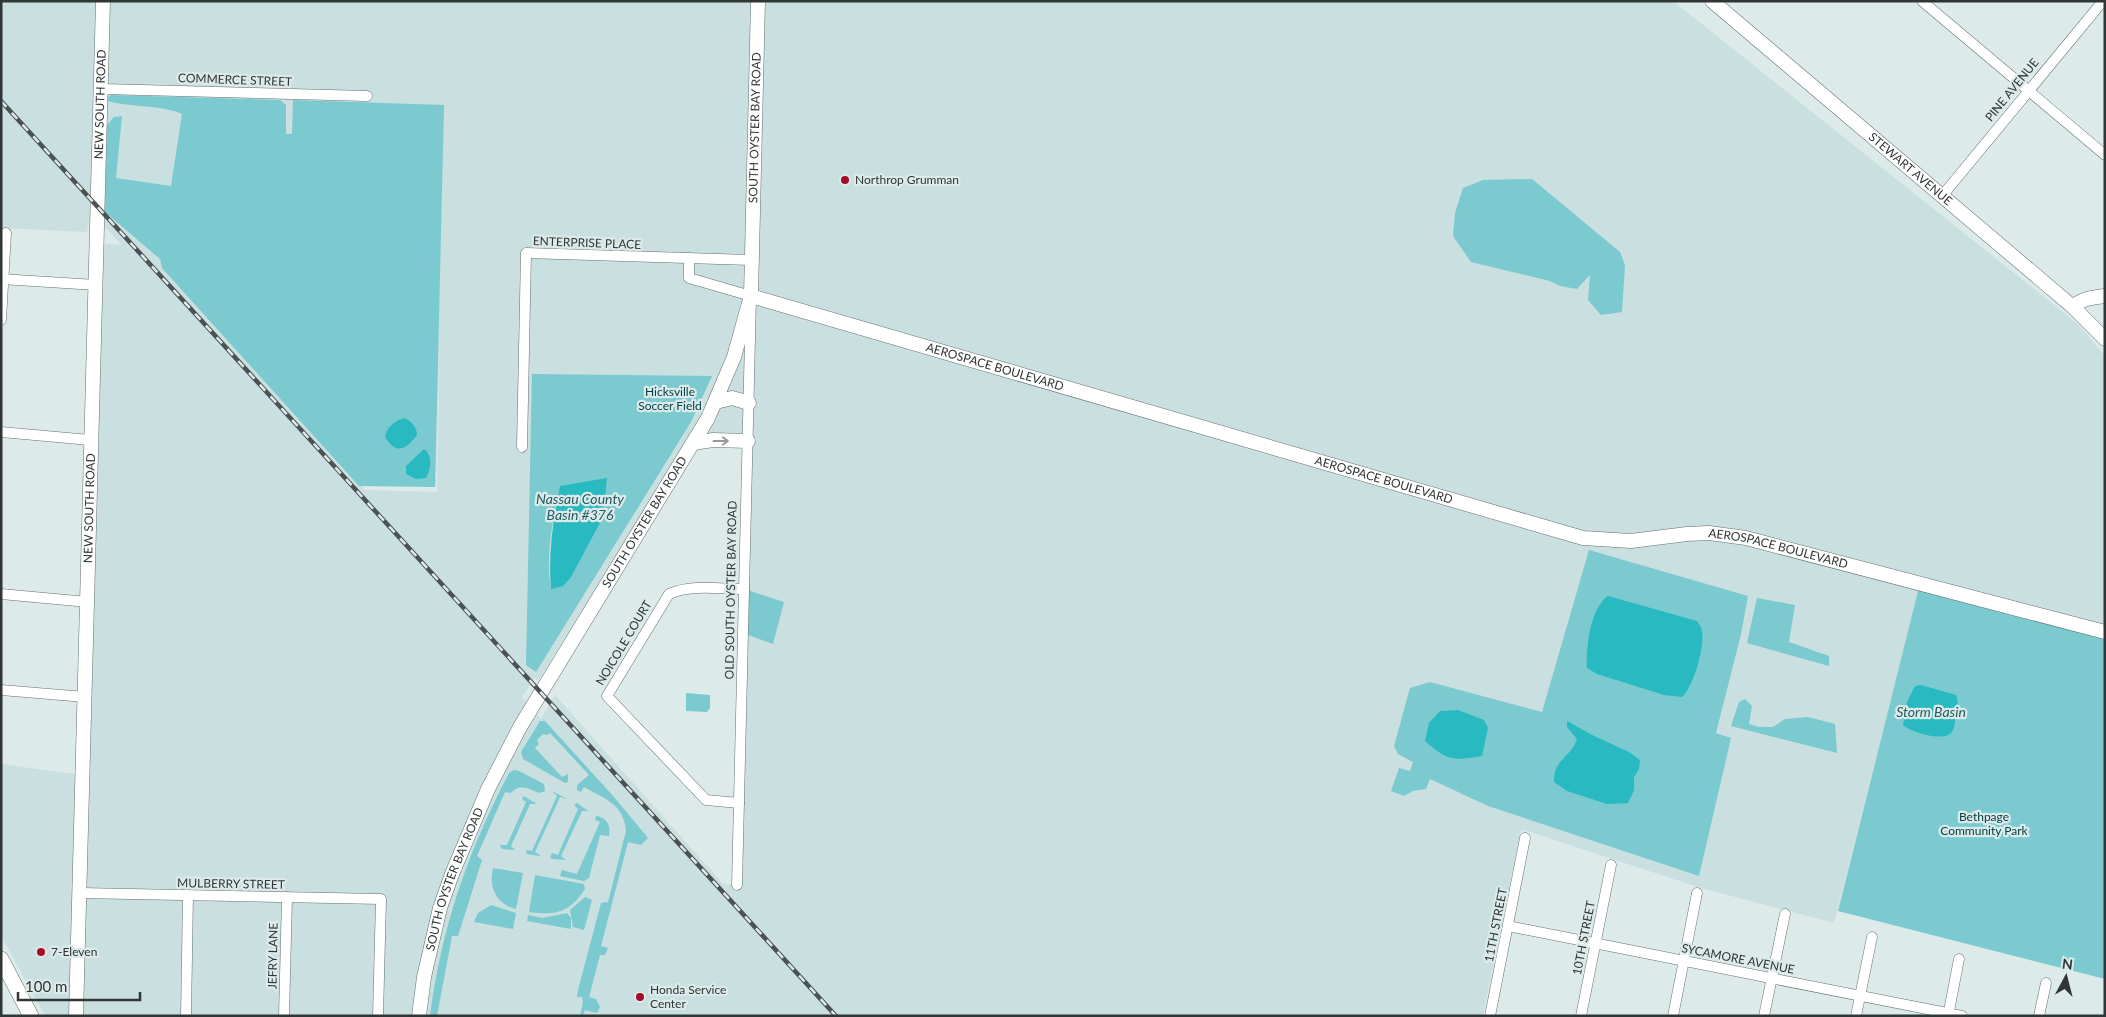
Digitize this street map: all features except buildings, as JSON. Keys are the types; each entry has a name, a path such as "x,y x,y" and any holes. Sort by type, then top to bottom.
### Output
{"main road":[{"path":"1,959 31,1016"}],"street":[{"name":"NEW SOUTH ROAD","path":"76,1016 103,1"},
{"name":"SOUTH OYSTER BAY ROAD","path":"419,1016 424,977 440,908 452,874 488,789 520,727 694,443 716,402 734,357 751,296 758,1"},
{"name":"STEWART AVENUE","path":"1712,1 2073,307 2105,340"},
{"path":"1922,1 2105,155"},
{"name":"PINE AVENUE","path":"1942,196 2103,1"},
{"name":"COMMERCE STREET","path":"102,89 367,96"},
{"path":"1,320 6,233"},
{"name":"ENTERPRISE PLACE","path":"522,447 526,253 752,260"},
{"name":"AEROSPACE BOULEVARD","path":"689,258 689,278 1583,538 1631,541 1710,533 1746,538 2105,632"},
{"path":"2,279 96,285"},
{"name":"OLD SOUTH OYSTER BAY ROAD","path":"737,885 751,296"},
{"path":"2073,307 2086,299 2105,296"},
{"path":"716,402 732,398 749,403"},
{"path":"1,432 90,440"},
{"path":"694,443 713,440 748,441"},
{"name":"NOICOLE COURT","path":"739,803 706,800 607,696 669,594 679,590 690,589 744,589"},
{"path":"1,594 88,602"},
{"path":"1,690 85,697"},
{"name":"11TH STREET","path":"1490,1016 1525,838"},
{"name":"10TH STREET","path":"1581,1016 1611,865"},
{"path":"1673,1016 1698,892"},
{"name":"MULBERRY STREET","path":"80,894 381,899 378,1016"},
{"path":"186,1016 188,895"},
{"name":"JEFRY LANE","path":"284,1016 287,897"},
{"path":"1764,1016 1784,914"},
{"name":"SYCAMORE AVENUE","path":"1508,926 1962,1016"},
{"path":"1856,1016 1872,937"},
{"path":"1948,1014 1959,959"},
{"path":"2039,1016 2046,983"}],"shaded area":[{"path":"1,1 1673,1 2078,324 2105,356 2105,638 1919,587 1834,923 1701,888 1521,829 1483,1016 45,1016 1,936 1,764 75,774 102,243 122,245 105,227 106,211 93,197 87,232 1,228","holes":["440,326 437,492 365,490 361,485 436,486","684,445 745,447 734,885 723,884 555,695 541,719 522,697 535,678 538,681"]}],"green space":[{"path":"111,95 280,100 286,105 286,134 292,134 293,100 444,105 435,487 359,486 162,268 160,259 105,212 107,125 114,117 122,116 116,178 171,186 182,114 164,109 108,101 108,97"},
{"path":"1532,179 1620,252 1625,265 1622,312 1601,315 1588,300 1590,275 1577,289 1471,262 1453,236 1455,213 1463,188 1483,180"},
{"name":"Hicksville Soccer Field","path":"532,374 712,376 691,422 536,672 526,665","holes":["560,486 551,589 549,550"]},
{"path":"1589,550 1748,596 1741,634 1716,733 1731,738 1699,876 1488,806 1430,779 1426,789 1413,791 1404,796 1391,791 1399,768 1410,771 1413,762 1398,754 1394,746 1410,688 1430,682 1542,712"},
{"name":"Bethpage Community Park","path":"1919,587 2105,638 2105,979 1838,911"},
{"path":"744,589 784,602 773,644 743,633"},
{"path":"1757,598 1795,605 1789,642 1829,656 1829,666 1747,643"},
{"path":"686,693 710,695 710,708 707,712 686,711"},
{"path":"1745,699 1752,706 1749,724 1759,727 1773,727 1785,719 1808,717 1835,724 1837,753 1731,726 1739,702"},
{"path":"540,721 545,721 614,797 648,838 641,845 628,842 601,946 608,948 605,955 600,955 589,997 596,999 600,1007 597,1013 585,1010 583,1016 580,1016 583,1002 582,997 577,997 578,990 601,903 608,902 626,831 622,814 612,803 584,787 581,792 577,790 577,785 589,775 550,733 547,735 543,734 537,740 539,744 535,748 562,777 568,774 568,782 565,783 523,759 521,752"},
{"path":"514,770 544,784 545,791 539,793 521,787 511,793 505,792 477,856 482,860 458,936 452,936 437,1016 430,1016 442,951 458,891 494,803 509,773"},
{"path":"552,791 567,799 560,797 535,852 541,856 527,854 526,850 532,851 557,796"},
{"path":"524,796 537,804 530,804 511,846 515,850 502,849 500,845 507,845 526,802 522,799"},
{"path":"577,803 588,811 582,811 561,856 566,860 552,859 550,857 552,853 558,855 578,809 574,805"},
{"path":"596,816 603,818 609,826 609,836 600,835 589,878 584,881 560,876 562,870 577,874 600,822 595,820"},
{"path":"493,868 523,873 516,909 504,904 496,894 492,882"},
{"path":"535,875 584,884 585,889 574,903 562,911 555,913 529,912"},
{"path":"585,897 592,900 584,930 573,927 570,910"},
{"path":"491,905 516,913 513,929 474,922 478,913"},
{"path":"567,913 571,918 571,929 527,921 528,915 543,918"}],"water":[{"path":"404,418 413,425 417,435 405,447 397,448 389,443 385,437 387,430 392,425"},
{"path":"424,449 430,459 429,470 426,478 416,479 406,474 406,466"},
{"name":"Nassau County Basin #376","path":"607,478 603,517 571,577 563,586 551,589 552,537 560,486"},
{"path":"1608,596 1697,621 1702,632 1702,647 1694,676 1682,697 1664,695 1597,674 1587,668 1590,629 1597,610"},
{"name":"Storm Basin","path":"1921,685 1956,695 1958,704 1954,727 1947,736 1927,735 1903,725 1907,702 1915,686"},
{"path":"1458,710 1484,720 1488,728 1482,756 1464,759 1451,758 1445,756 1425,741 1429,723 1440,711"},
{"path":"1567,721 1629,752 1640,760 1639,769 1634,777 1634,790 1628,803 1607,804 1567,791 1554,782 1556,768 1575,745 1577,739 1567,727"}],"railway":[{"path":"1,101 836,1016"}],"place":[{"name":"Northrop Grumman","path":"845,180"},
{"name":"7-Eleven","path":"41,952"},
{"name":"Honda Service Center","path":"640,997"}]}
